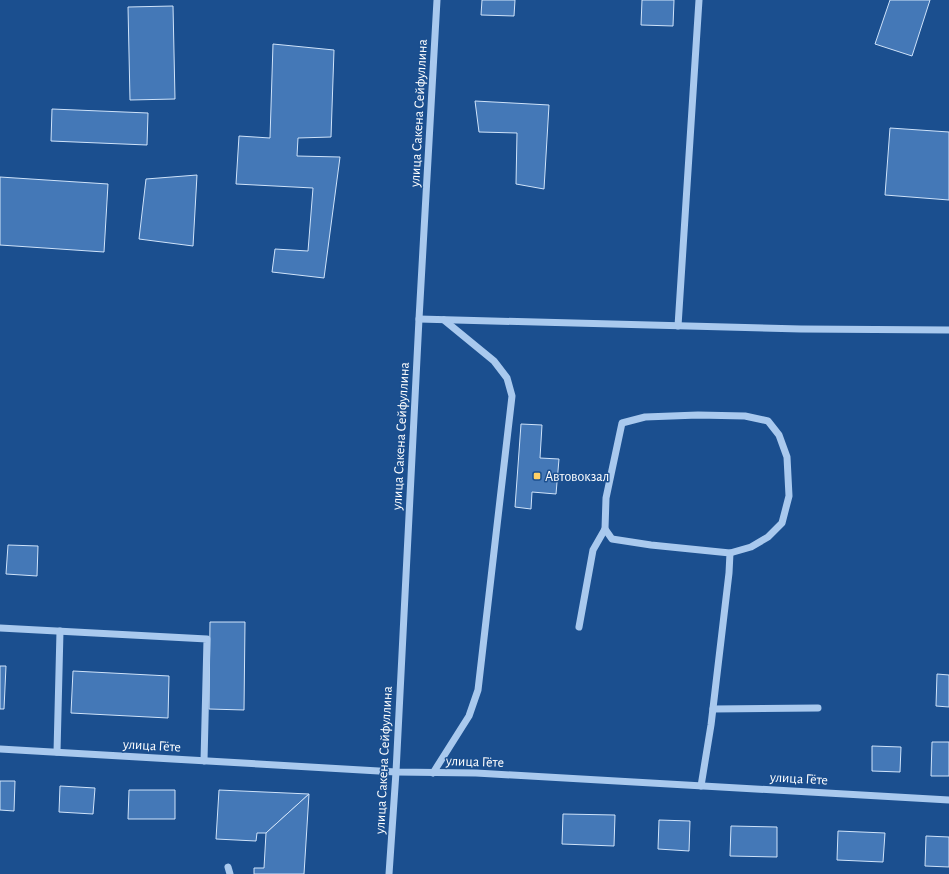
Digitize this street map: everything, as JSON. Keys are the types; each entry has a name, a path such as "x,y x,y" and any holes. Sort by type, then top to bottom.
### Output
{"street":[{"name":"улица Сакена Сейфуллина","path":"389,874 396,772 419,319 438,0"},
{"path":"678,326 699,0"},
{"path":"419,319 801,329 949,330"},
{"path":"433,773 469,716 478,690 512,396 508,378 494,360 444,320"},
{"path":"579,627 593,550 605,529 606,498 622,422 645,416 745,416 768,421 780,435 787,457 789,496 782,523 768,537 751,547 730,553 651,545 612,539 605,529"},
{"path":"701,786 713,709 730,553"},
{"path":"0,628 207,639 204,761"},
{"path":"57,752 60,631"},
{"path":"713,709 818,708"},
{"name":"улица Гёте","path":"0,749 396,772 476,773 949,800"}],"building":[{"path":"482,0 515,0 514,16 481,15"},
{"path":"642,0 674,0 673,26 641,25"},
{"path":"890,0 930,0 912,56 875,44"},
{"path":"173,6 175,99 130,100 128,7"},
{"path":"273,44 334,50 331,137 298,138 297,156 340,157 324,278 272,272 275,249 308,251 313,188 236,184 239,136 270,138"},
{"path":"475,101 549,105 544,189 516,184 517,133 479,132"},
{"path":"52,109 148,113 147,145 51,141"},
{"path":"890,128 949,132 949,200 885,195"},
{"path":"197,175 193,246 139,239 146,179"},
{"path":"0,177 108,184 104,252 0,245"},
{"name":"Автовокзал","path":"521,424 542,425 540,458 559,459 556,494 532,492 531,509 515,507"},
{"path":"8,545 38,546 37,576 6,574"},
{"path":"210,622 245,622 244,710 209,709"},
{"path":"0,666 6,666 4,709 0,709"},
{"path":"73,671 169,676 168,718 71,713"},
{"path":"937,674 949,675 949,707 936,706"},
{"path":"932,742 949,742 949,776 931,776"},
{"path":"872,746 901,747 900,772 872,771"},
{"path":"0,781 15,781 14,811 0,810"},
{"path":"60,786 95,788 93,814 59,812"},
{"path":"129,790 175,790 175,819 128,819"},
{"path":"219,790 309,794 266,833 257,833 256,841 216,839"},
{"path":"309,794 304,874 254,874 254,868 264,868 266,833"},
{"path":"563,814 615,815 614,846 562,844"},
{"path":"659,820 690,821 689,851 658,849"},
{"path":"731,826 777,827 777,857 730,856"},
{"path":"838,831 885,833 883,862 837,860"},
{"path":"926,836 949,837 949,867 925,866"}],"place":[{"name":"Автовокзал","path":"537,476"}]}
